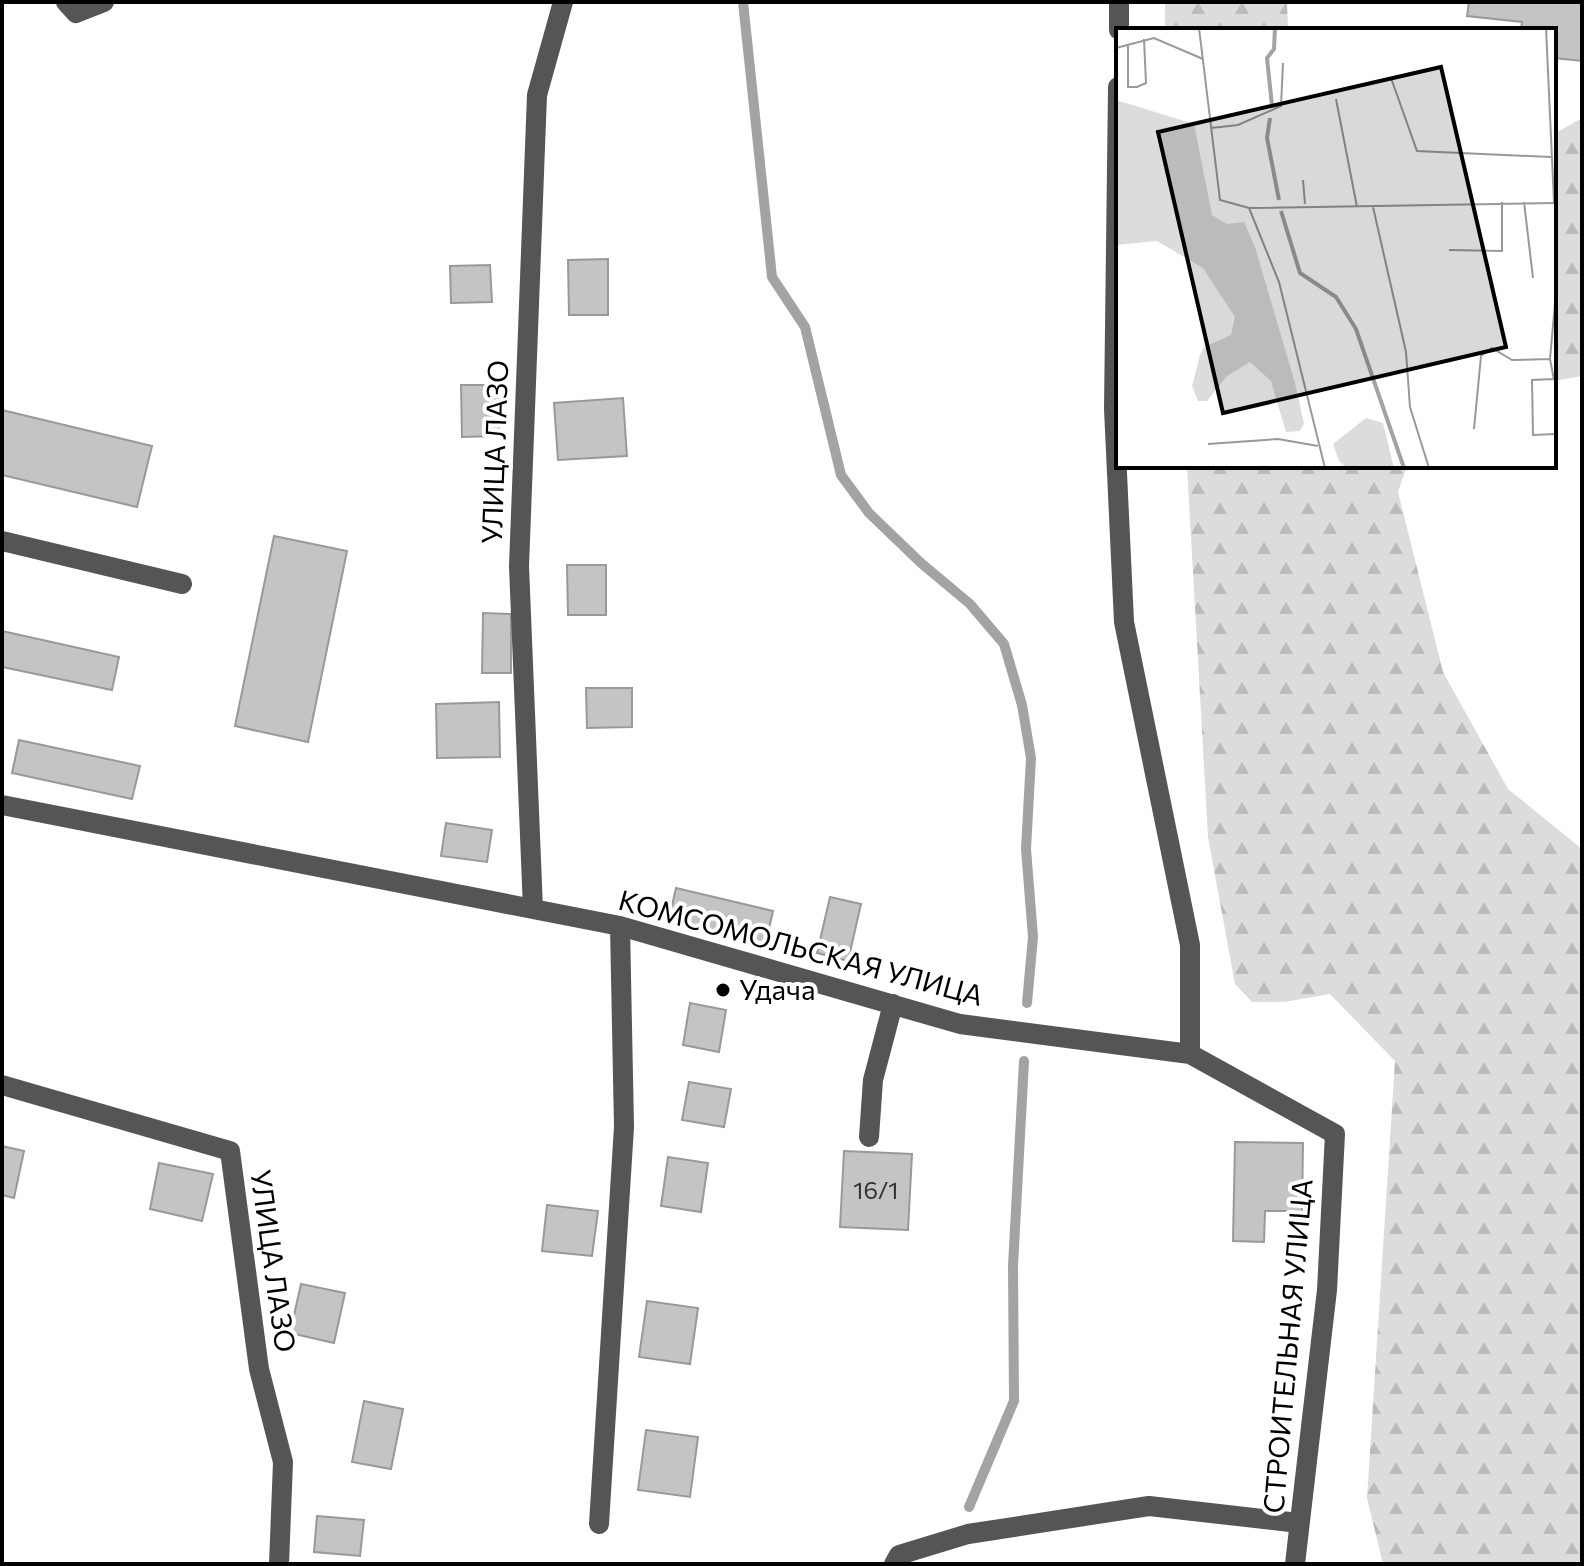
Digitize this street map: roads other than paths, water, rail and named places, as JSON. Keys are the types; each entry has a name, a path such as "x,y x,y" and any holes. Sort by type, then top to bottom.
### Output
{"street":[{"path":"66,2 76,13 104,2"},
{"name":"УЛИЦА ЛАЗО","path":"533,909 519,566 537,95 563,2"},
{"path":"1119,2 1119,28"},
{"path":"1116,248 1116,452"},
{"path":"1117,468 1124,622 1190,945 1190,1054"},
{"path":"2,541 182,584"},
{"name":"КОМСОМОЛЬСКАЯ УЛИЦА","path":"2,805 620,926 960,1024 1190,1054 1335,1134"},
{"path":"599,1524 624,1127 620,926"},
{"path":"869,1137 873,1080 893,1004"},
{"name":"УЛИЦА ЛАЗО","path":"2,1085 230,1151 259,1369 283,1462 279,1564"},
{"name":"СТРОИТЕЛЬНАЯ УЛИЦА","path":"1295,1564 1327,1290 1335,1134"},
{"path":"894,1564 899,1555 968,1534 1149,1506 1299,1523"}],"waterway":[{"path":"743,2 772,277 805,327 841,475 869,513 970,604 1004,644 1022,705 1031,758 1026,849 1033,937 1027,1003"},
{"path":"969,1507 1014,1401 1013,1266 1024,1061"}],"place":[{"name":"Удача","path":"723,990"}]}
